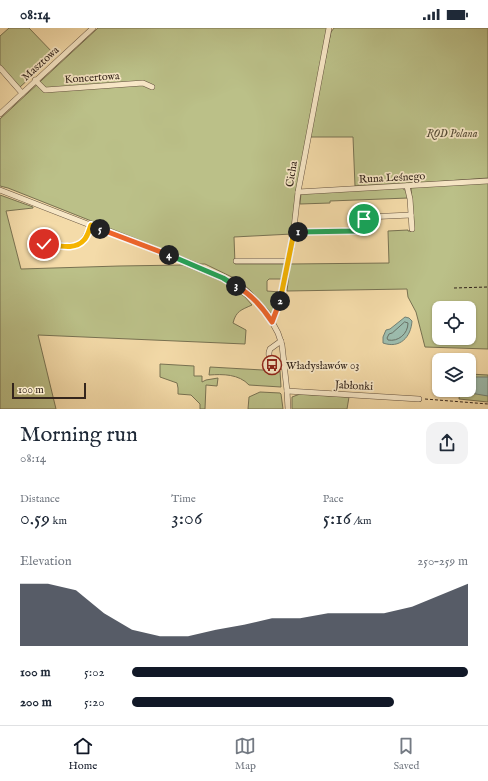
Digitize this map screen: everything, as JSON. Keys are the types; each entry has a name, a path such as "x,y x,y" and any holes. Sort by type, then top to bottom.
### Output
{"street":[{"name":"Masztowa","path":"0,114 93,28"},
{"name":"Cicha","path":"272,322 282,297 294,232 298,192 329,28"},
{"path":"0,68 22,93"},
{"name":"Koncertowa","path":"35,80 45,90 143,83 152,87"},
{"name":"Runa Leśnego","path":"298,192 488,181"},
{"path":"407,186 409,192 412,229"},
{"path":"0,190 201,268 245,290 266,312 281,341 285,368 288,409"},
{"path":"294,232 356,231 359,230 362,221 366,217 411,215"},
{"path":"39,245 73,246 85,239 91,225"},
{"path":"236,261 288,261"},
{"path":"281,341 270,349 268,356 270,359 285,368"},
{"name":"Jabłonki","path":"287,391 419,399"}],"path":[{"path":"454,288 488,287"},
{"path":"419,399 488,404"}],"green space":[{"path":"9,28 29,28 55,55 20,87 0,66 0,36"},
{"path":"98,28 328,28 292,234 234,237 235,264 286,264 283,279 269,279 267,281 267,291 280,292 273,315 250,290 238,280 205,264 200,264 0,186 0,119"},
{"name":"ROD Polana","path":"334,28 488,28 488,178 355,186 353,137 309,137 331,32"},
{"path":"488,182 488,349 425,347 416,312 408,297 407,289 287,291 290,264 389,263 388,231 413,231 411,187"},
{"path":"402,188 406,191 408,198 330,201 330,203 300,204 301,193"},
{"path":"0,195 33,207 6,211 21,269 183,265 221,281 245,297 252,305 240,311 233,323 246,330 245,344 38,335 56,409 0,409"},
{"path":"160,364 194,366 194,376 202,376 202,382 218,378 217,386 206,385 205,409 200,409 200,404 191,395 178,394 177,383 160,377"},
{"path":"210,367 280,371 281,387 249,385 245,381 236,377 209,375"},
{"path":"476,374 488,375 488,402 459,399 459,397 476,397"},
{"path":"260,392 280,393 283,409 248,409 249,397"},
{"path":"300,394 349,397 347,409 292,409 292,397"}],"water":[{"path":"405,317 412,321 407,337 395,344 383,343 383,337 386,330 390,329"},
{"path":"476,377 488,377 488,396 476,394"}],"place":[{"name":"Władysławów 03","path":"272,365"}],"route":[{"path":"44,244 73,246 78,244 85,239 91,225 223,278 245,290 266,312 272,322 282,297 294,232 356,231 361,227 364,219"}]}
